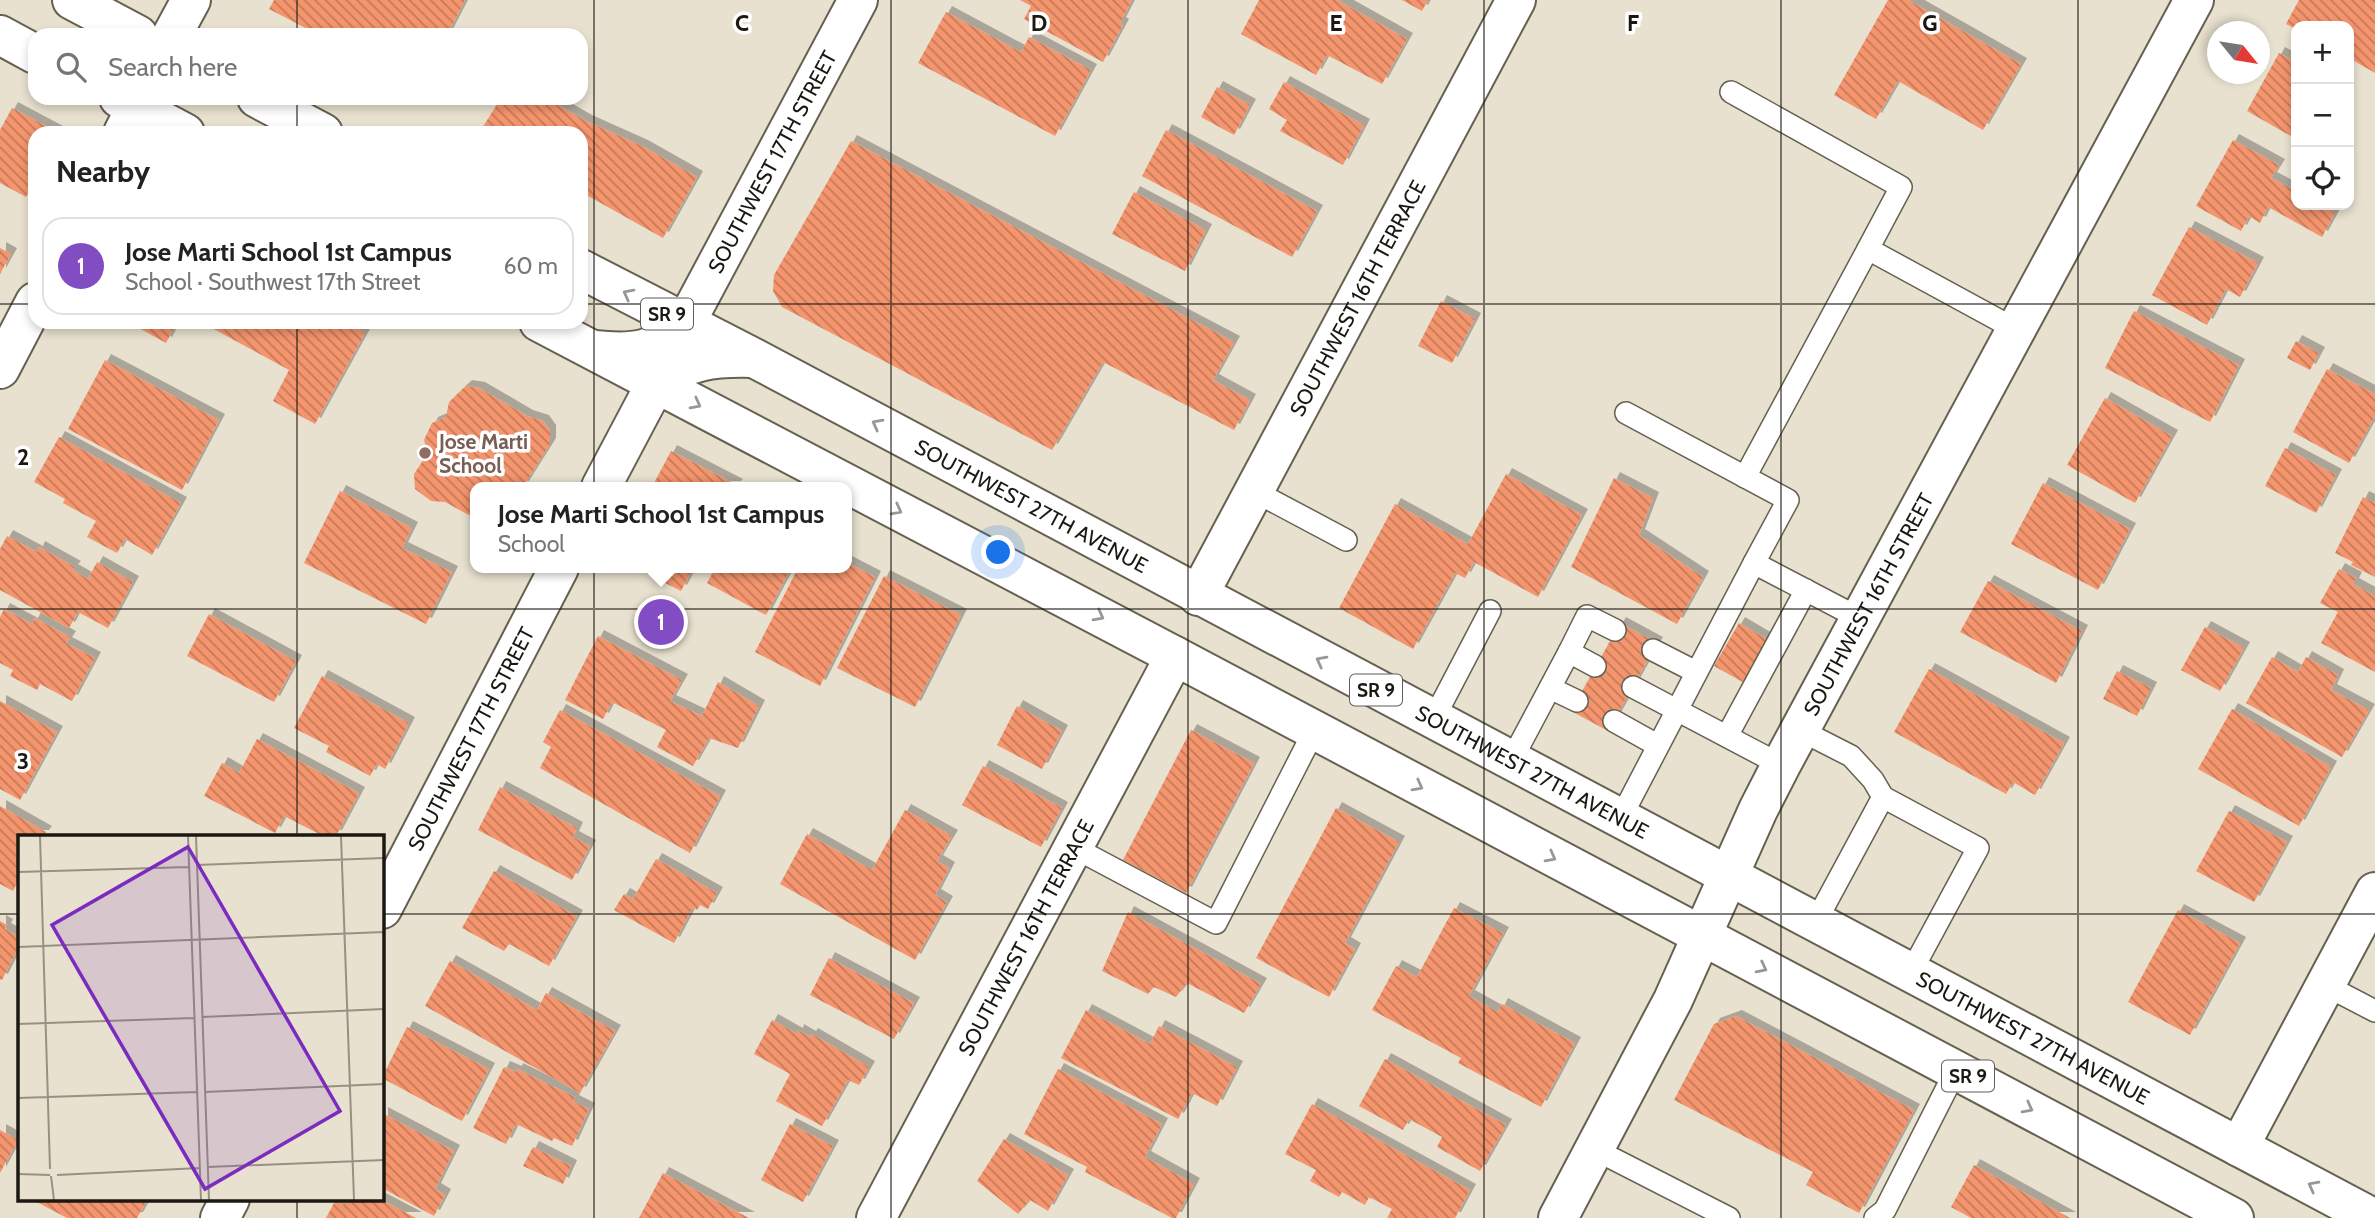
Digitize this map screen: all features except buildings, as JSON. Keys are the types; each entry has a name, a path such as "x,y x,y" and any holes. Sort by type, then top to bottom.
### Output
{"main road":[{"path":"72,0 125,28"},
{"path":"176,28 191,0"},
{"name":"SOUTHWEST 17TH STREET","path":"685,324 858,0"},
{"name":"SOUTHWEST 16TH TERRACE","path":"1198,596 1516,0"},
{"name":"SOUTHWEST 16TH STREET","path":"1558,1218 1673,1000 1781,765 2194,0"},
{"path":"0,35 28,50"},
{"path":"270,105 310,126"},
{"path":"126,113 164,126"},
{"name":"SOUTHWEST 27TH AVENUE","path":"588,273 754,358 2373,1218"},
{"path":"0,369 28,315"},
{"path":"592,349 626,353 650,347 669,338 685,324"},
{"name":"SR 9","path":"553,329 844,482"},
{"path":"604,482 656,383 674,370 696,361 719,357 754,358"},
{"name":"SR 9","path":"852,486 1956,1070 2221,1215"},
{"name":"SOUTHWEST 17TH STREET","path":"383,907 556,573"},
{"name":"SOUTHWEST 16TH TERRACE","path":"876,1218 1175,656"},
{"path":"2239,1147 2375,891"},
{"path":"220,1218 229,1200"}],"lane":[{"path":"1731,92 1901,187 1745,477"},
{"path":"1868,249 2015,329"},
{"path":"1619,819 1788,500 1626,413"},
{"path":"1254,491 1346,540"},
{"path":"1754,563 1859,618"},
{"path":"1727,737 1805,590"},
{"path":"1433,720 1490,611"},
{"path":"1511,761 1587,616 1615,630"},
{"path":"1653,650 1696,672"},
{"path":"1569,652 1595,666"},
{"path":"1633,687 1781,765"},
{"path":"1550,688 1577,701"},
{"path":"1614,721 1657,745"},
{"path":"1073,847 1216,923 1314,730"},
{"path":"1800,730 1851,756 1873,780 1883,797 1978,848 1910,972"},
{"path":"1815,923 1883,797"},
{"path":"2325,985 2375,1011"},
{"path":"1875,1218 1885,1210 1956,1070"},
{"path":"1594,1149 1729,1218"}],"place":[{"name":"Jose Marti School","path":"425,453"},
{"name":"Jose Marti School 1st Campus","path":"661,622"}]}
